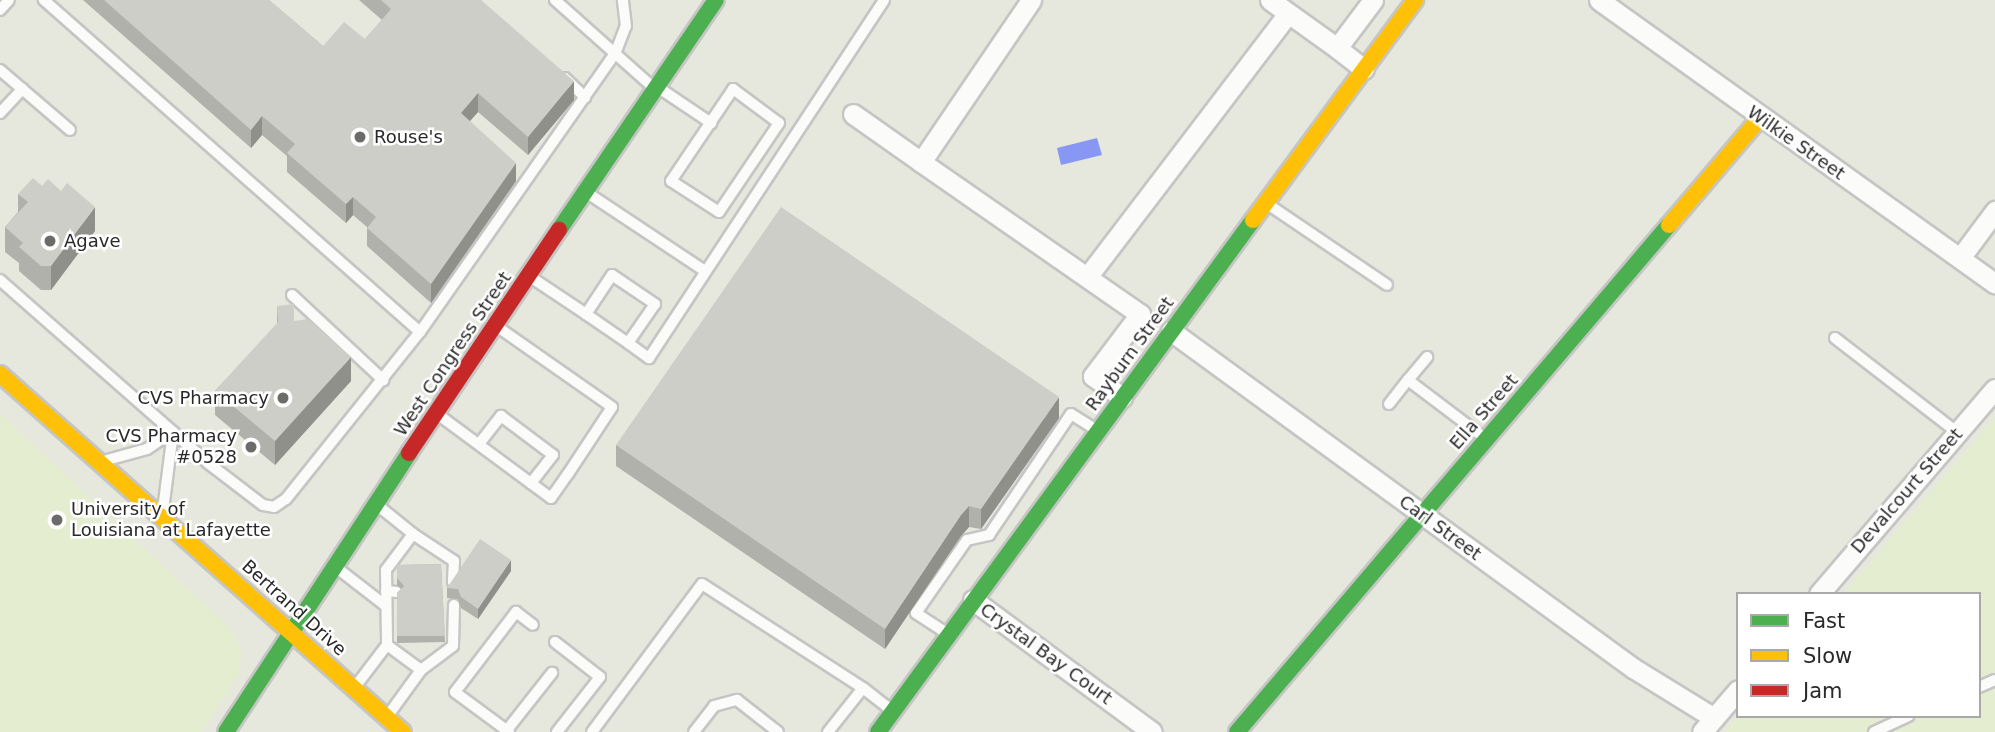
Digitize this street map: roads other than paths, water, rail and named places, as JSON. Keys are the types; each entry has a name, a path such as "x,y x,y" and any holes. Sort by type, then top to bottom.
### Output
{"street":[{"name":"West Congress Street","path":"226,732 436,413 716,0"},
{"path":"921,162 1031,0"},
{"path":"1270,0 1364,69"},
{"path":"1337,48 1373,0"},
{"name":"Rayburn Street","path":"878,732 1415,0"},
{"name":"Wilkie Street","path":"1613,4 1760,118 1995,284"},
{"path":"1087,276 1288,13"},
{"path":"853,114 1140,314 1093,376 1122,397"},
{"name":"Ella Street","path":"1237,732 1760,118"},
{"path":"1960,258 1995,211"},
{"name":"Carl Street","path":"1171,331 1708,725"},
{"name":"Bertrand Drive","path":"0,374 403,732"},
{"name":"Devalcourt Street","path":"1821,592 1995,389"},
{"name":"Crystal Bay Court","path":"974,600 1152,732"},
{"path":"1708,725 1736,692"}],"lane":[{"path":"0,10 9,0"},
{"path":"44,0 420,332"},
{"path":"555,0 656,88 711,123"},
{"path":"0,280 173,432 263,505 274,507 286,499 420,332 615,54 626,26 624,0"},
{"path":"529,275 649,358 884,0"},
{"path":"0,70 70,130"},
{"path":"556,70 585,97"},
{"path":"0,113 22,89"},
{"path":"733,89 779,123 719,212 671,181 711,123 733,89"},
{"path":"586,192 705,271"},
{"path":"1266,203 1387,285"},
{"path":"586,314 612,275 654,304 628,343"},
{"path":"292,295 383,380"},
{"path":"436,413 551,498 612,407 495,325"},
{"path":"1835,338 1958,433"},
{"path":"1389,404 1427,357"},
{"path":"1408,380 1486,439"},
{"path":"948,635 916,613 967,540 989,535 1071,414 1098,431"},
{"path":"479,444 501,416 553,455 531,483"},
{"path":"98,461 147,449 173,432"},
{"path":"163,518 164,474 173,432"},
{"path":"376,504 413,534 454,561 453,582"},
{"path":"386,606 391,592 386,570 413,534"},
{"path":"989,535 1010,550"},
{"path":"335,566 386,606 392,625 387,645 354,688"},
{"path":"592,732 702,584 863,688 893,712"},
{"path":"386,717 421,670 453,646 449,626 454,605"},
{"path":"533,625 516,612 455,692 508,731 552,673"},
{"path":"555,642 600,677 557,732"},
{"path":"387,645 421,670"},
{"path":"828,732 863,688"},
{"path":"694,732 713,706 737,700 778,732"},
{"path":"1874,732 1904,718"}],"water":[{"path":"1097,138 1102,155 1061,165 1057,148"}],"place":[{"name":"Rouse's","path":"360,137"},
{"name":"Agave","path":"50,241"},
{"name":"CVS Pharmacy","path":"283,398"},
{"name":"CVS Pharmacy #0528","path":"251,447"},
{"name":"University of Louisiana at Lafayette","path":"57,520"}]}
